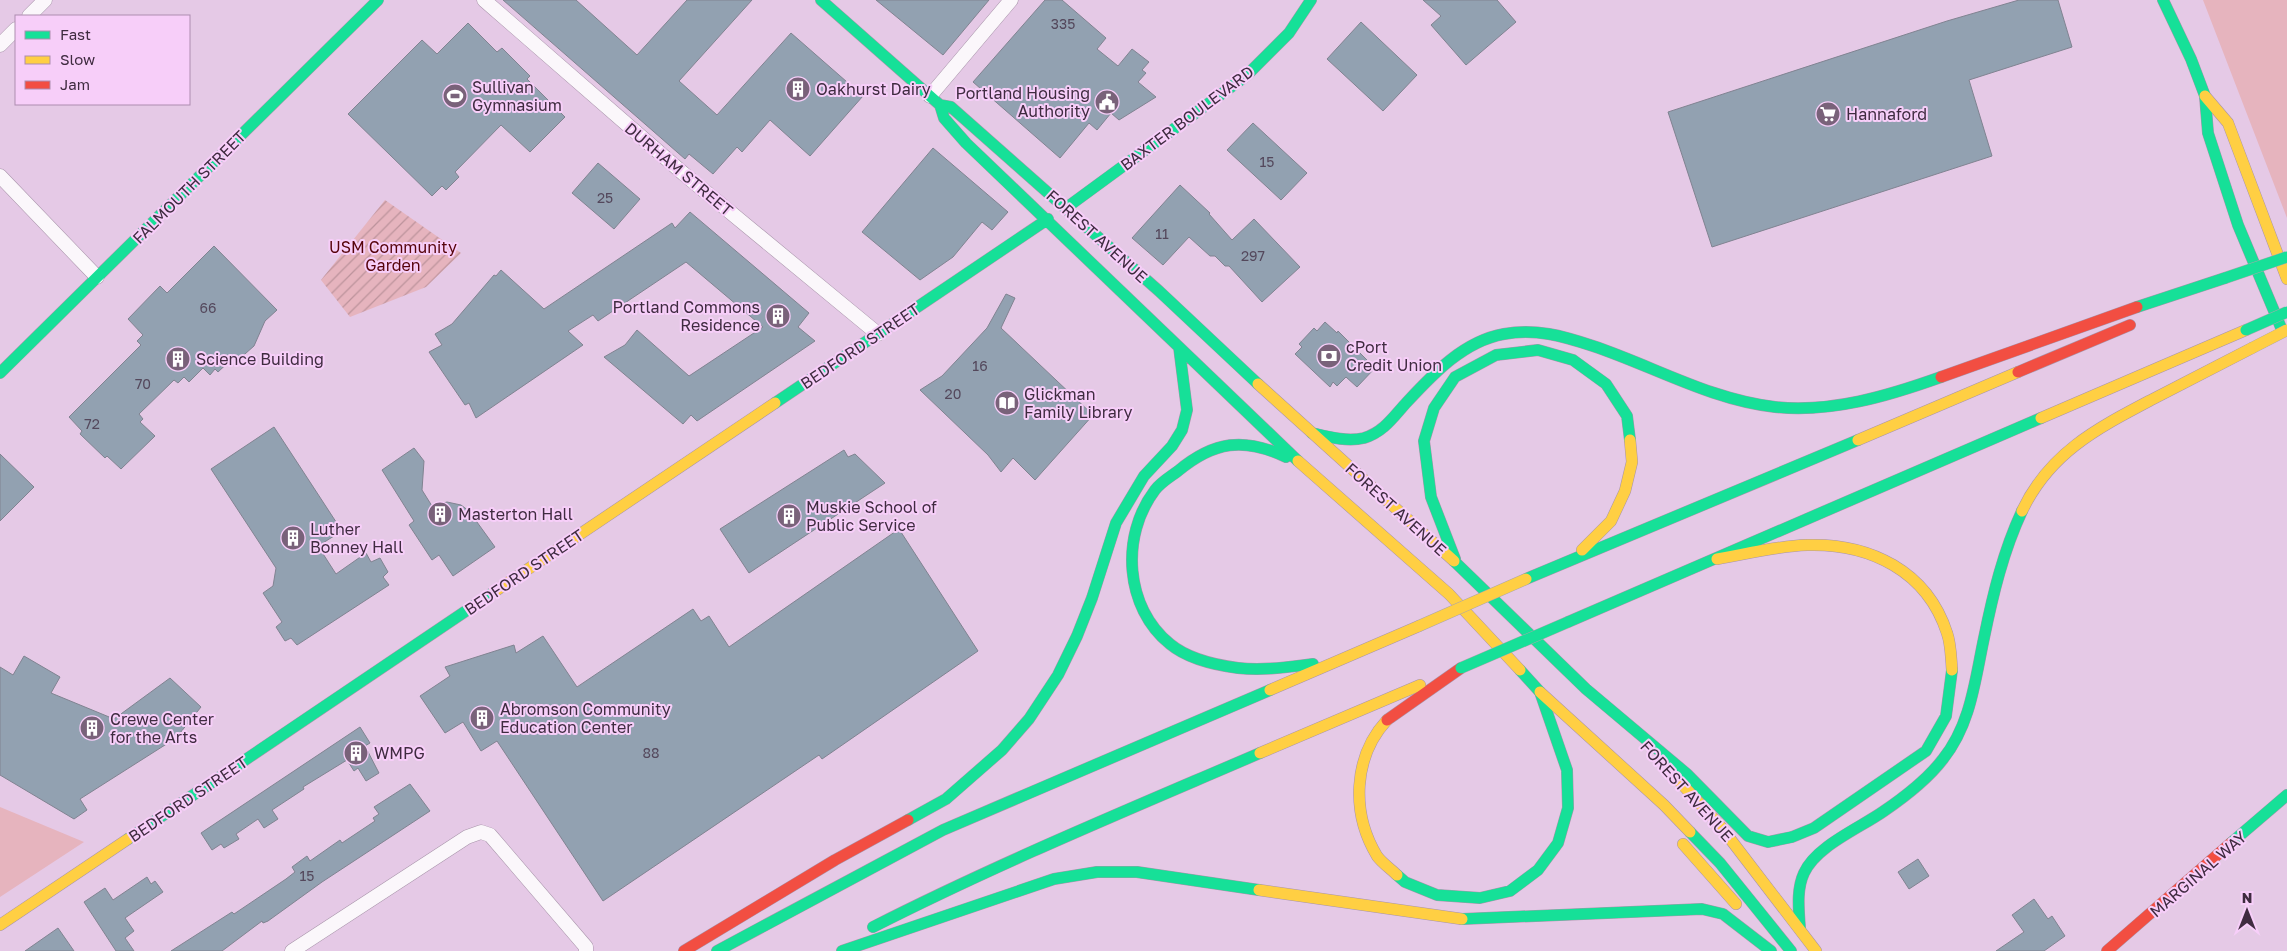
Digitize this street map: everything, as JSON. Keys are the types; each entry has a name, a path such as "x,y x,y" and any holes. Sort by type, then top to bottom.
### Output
{"main road":[{"name":"FALMOUTH STREET","path":"0,373 378,0"},
{"name":"FOREST AVENUE","path":"821,0 935,100 951,107 1066,208 1458,565 1586,689 1636,734 1721,828 1816,951"},
{"name":"BAXTER BOULEVARD","path":"1066,208 1246,76 1288,33 1311,0"},
{"path":"2162,0 2191,59 2205,96 2208,133 2238,225 2287,340"},
{"path":"2205,96 2228,123 2287,279"},
{"name":"FOREST AVENUE","path":"935,100 944,118 966,142 1303,466 1449,594 1540,692 1664,806 1720,863 1791,951"},
{"name":"BEDFORD STREET","path":"0,925 1048,219"},
{"path":"1311,433 1334,439 1353,440 1380,431 1445,361 1482,339 1522,330 1564,337 1605,350 1718,394 1778,408 1820,408 1861,402 2226,281 2287,258"},
{"path":"2163,311 2226,281"},
{"path":"828,951 928,899 1043,846 1717,559 2287,312"},
{"path":"717,951 943,830 1568,561 2144,319"},
{"path":"1800,929 1798,900 1806,868 1819,853 1901,801 1931,774 1955,742 1970,705 1999,569 2021,512 2043,477 2070,447 2105,425 2287,330"},
{"path":"684,951 835,860 946,799 1002,750 1029,719 1058,675 1077,636 1092,598 1116,523 1144,476 1172,446 1182,430 1187,410 1180,347"},
{"path":"1458,565 1431,497 1428,480 1424,441 1434,408 1455,377 1496,355 1538,350 1574,360 1600,379 1606,384 1627,416 1632,462 1625,491 1611,521 1594,540 1568,561"},
{"path":"1303,466 1266,447 1239,443 1211,449 1190,461 1155,490 1144,508 1135,534 1132,550 1135,589 1143,612 1155,630 1170,644 1208,662 1228,667 1249,668 1334,662"},
{"path":"1636,734 1687,774 1748,836 1768,842 1792,837 1814,828 1926,751 1946,716 1953,675 1948,635 1941,616 1926,591 1912,577 1885,560 1866,552 1826,545 1806,545 1717,559"},
{"path":"1461,668 1386,721 1366,749 1358,784 1361,820 1378,857 1405,882 1437,894 1480,898 1510,891 1538,870 1558,843 1568,808 1567,770 1540,692"},
{"path":"1590,736 1656,813"},
{"name":"MARGINAL WAY","path":"2108,951 2287,795"},
{"path":"1675,835 1740,909 1771,951"},
{"path":"842,951 1054,879 1096,872 1137,872 1464,919 1702,909 1722,914 1771,951"}],"street":[{"path":"29,15 45,0"},
{"name":"DURHAM STREET","path":"484,0 684,174 878,334"},
{"path":"935,100 1011,0"},
{"path":"0,45 15,30"},
{"path":"0,176 97,277"},
{"name":"BAXTER BOULEVARD","path":"1048,219 1066,208"},
{"path":"292,951 467,836 481,832 490,835 586,947 586,951"}],"green space":[{"path":"2203,0 2287,0 2287,218"},
{"name":"USM Community Garden","path":"385,200 461,253 426,287 350,317 321,280"},
{"path":"0,807 84,842 0,897"}],"building":[{"name":"Oakhurst Dairy","path":"503,0 576,0 637,55 687,0 752,0 679,81 717,115 791,33 863,96 810,156 770,120 742,152 737,147 713,174 689,154 685,159"},
{"path":"876,0 989,0 943,55"},
{"path":"1045,0 1062,0 1106,38 1097,49 1118,66 1132,49 1149,62 1142,70 1146,73 1138,82 1156,97 1119,120 1111,113 1097,130 1089,123 1060,158 973,82"},
{"path":"1423,0 1497,0 1516,22 1466,65 1431,25 1441,16"},
{"path":"2019,0 2058,0 2072,47 1969,80 1992,156 1712,247 1668,112 1947,21"},
{"path":"1361,22 1417,75 1383,111 1327,59"},
{"name":"Sullivan Gymnasium","path":"468,23 497,52 502,48 530,76 527,79 565,117 530,152 501,125 455,172 459,177 446,190 442,186 432,196 348,114 422,40 437,54"},
{"path":"1253,123 1307,173 1281,200 1227,150"},
{"path":"933,148 1008,212 992,230 982,222 953,257 920,280 862,232"},
{"path":"598,163 640,199 614,229 572,193"},
{"path":"1180,185 1210,213 1232,240 1254,219 1300,267 1262,302 1229,266 1225,266 1215,256 1210,256 1189,237 1163,265 1132,238"},
{"name":"Portland Commons Residence","path":"690,212 809,313 798,327 815,341 697,421 691,415 683,424 604,357 625,345 637,330 689,376 763,327 686,262 598,321 593,315 568,331 583,345 476,418 469,403 465,405 429,352 442,345 435,334 452,324 494,275 496,276 501,270 544,309 672,223 675,228"},
{"name":"Science Building","path":"214,246 277,310 265,321 254,346 237,361 233,358 218,372 215,369 210,375 203,368 189,382 184,377 178,383 174,380 139,414 143,419 140,422 155,436 121,469 107,456 105,458 80,434 82,431 69,417 141,345 137,341 143,335 128,319 160,286 167,293"},
{"name":"Glickman Family Library","path":"1006,294 1015,298 1001,328 1093,415 1035,480 1013,458 1001,472 988,455 920,390 942,376 987,328"},
{"name":"cPort Credit Union","path":"1325,322 1337,333 1338,331 1375,368 1357,387 1346,377 1337,386 1333,382 1330,387 1295,354 1302,347 1299,344 1314,328 1317,331"},
{"name":"Luther Bonney Hall","path":"274,427 342,531 318,546 336,574 366,553 371,562 380,558 388,572 383,577 389,585 297,645 291,638 285,641 276,627 282,622 263,593 273,586 276,568 211,469"},
{"name":"Masterton Hall","path":"414,448 424,461 422,490 432,506 447,502 461,505 469,511 495,547 453,576 439,555 432,560 409,525 414,521 382,470"},
{"name":"Muskie School of Public Service","path":"844,450 848,457 855,454 885,483 749,573 720,529"},
{"path":"0,454 34,487 0,521"},
{"path":"899,529 978,651 822,759 819,755 603,901 497,741 481,751 463,722 445,733 420,696 450,676 445,667 514,645 516,653 543,636 577,687 693,609 701,621 709,616 729,647"},
{"name":"Crewe Center for the Arts","path":"24,656 60,677 51,693 114,719 170,678 201,707 176,738 80,799 87,810 74,819 0,775 0,667 13,675"},
{"path":"360,727 370,743 365,746 379,773 366,781 358,768 354,771 347,760 303,787 304,789 272,810 278,819 264,828 258,819 236,834 239,839 224,848 221,844 212,850 201,833"},
{"path":"410,784 430,811 322,882 268,921 263,923 262,921 222,951 171,951 232,912 234,914 286,879 295,872 292,867 307,856 310,861 340,840 342,843 375,821 373,818 379,814 374,807"},
{"path":"1918,859 1929,876 1909,889 1898,872"},
{"path":"147,877 151,884 155,881 163,892 125,918 134,931 125,938 134,951 116,951 84,902 105,888 113,900"},
{"path":"2034,899 2048,919 2052,916 2065,936 2044,951 1996,951 2024,932 2012,915"},
{"path":"58,928 74,951 25,951"}],"traffic: fast":[{"path":"0,373 378,0"},
{"path":"821,0 940,105 944,118 966,143 1298,461"},
{"path":"1066,208 1246,76 1289,33 1311,0"},
{"path":"2163,0 2191,59 2205,96 2208,133 2238,225 2282,330"},
{"path":"940,105 951,107 1159,291 1258,384"},
{"path":"775,403 1048,219"},
{"path":"2225,278 2287,257"},
{"path":"2137,307 2225,278"},
{"path":"2246,330 2287,312"},
{"path":"1312,433 1345,439 1358,439 1371,435 1388,423 1428,380 1463,351 1489,338 1515,332 1549,334 1571,339 1615,354 1705,390 1751,403 1775,407 1817,408 1838,405 1901,391 1941,377"},
{"path":"908,820 946,799 1002,750 1029,719 1058,675 1077,636 1092,598 1116,523 1144,476 1172,446 1182,430 1187,410 1179,347"},
{"path":"1455,559 1431,497 1424,441 1434,408 1455,377 1496,355 1538,350 1573,360 1606,384 1627,416 1630,440"},
{"path":"1568,622 2041,418"},
{"path":"1526,579 1858,440"},
{"path":"1286,457 1256,447 1230,445 1204,453 1191,461 1160,484 1144,508 1136,528 1132,549 1132,571 1136,592 1144,611 1155,629 1170,644 1185,654 1211,663 1247,669 1313,664"},
{"path":"1800,929 1800,886 1804,873 1810,863 1828,846 1884,811 1916,787 1937,767 1960,731 1971,701 1999,573 2022,511"},
{"path":"1454,561 1586,689 1687,774 1748,836 1768,842 1792,837 1814,828 1926,751 1946,716 1952,670"},
{"path":"128,839 494,592"},
{"path":"1461,668 1568,622"},
{"path":"1397,875 1405,882 1437,895 1480,898 1510,891 1538,870 1558,843 1568,808 1567,770 1540,692 1520,670"},
{"path":"717,951 943,830 1270,690"},
{"path":"873,927 920,903 1017,859 1260,753"},
{"path":"2231,843 2287,795"},
{"path":"1690,832 1720,863 1791,951"},
{"path":"842,951 1054,879 1097,872 1137,872 1259,890"},
{"path":"1462,919 1702,909 1723,914 1771,951"}],"traffic: slow":[{"path":"2205,96 2228,123 2287,279"},
{"path":"2041,418 2246,330"},
{"path":"2252,348 2287,330"},
{"path":"2022,511 2033,490 2061,457 2077,444 2113,420 2252,348"},
{"path":"1858,440 2018,372"},
{"path":"1258,384 1454,561"},
{"path":"494,592 775,403"},
{"path":"1582,550 1611,521 1625,491 1632,462 1630,440"},
{"path":"1298,461 1449,594 1520,670"},
{"path":"1717,559 1807,545 1853,549 1874,556 1893,565 1911,577 1926,593 1938,611 1947,633 1952,670"},
{"path":"1419,626 1526,579"},
{"path":"1270,690 1419,626"},
{"path":"1260,753 1420,685"},
{"path":"1540,692 1664,805 1690,832"},
{"path":"1387,720 1367,751 1362,768 1360,804 1363,822 1377,856 1397,875"},
{"path":"1680,782 1721,827 1816,951"},
{"path":"0,925 128,839"},
{"path":"1683,844 1736,904"},
{"path":"1259,890 1462,919"}],"traffic: jam":[{"path":"1941,377 2137,307"},
{"path":"2018,372 2130,325"},
{"path":"1387,720 1461,668"},
{"path":"684,951 835,860 908,820"},
{"path":"2107,951 2231,843"}],"place":[{"name":"Oakhurst Dairy","path":"798,89"},
{"name":"Sullivan Gymnasium","path":"455,96"},
{"name":"Portland Housing Authority","path":"1107,102"},
{"name":"Hannaford","path":"1828,114"},
{"name":"Portland Commons Residence","path":"778,316"},
{"name":"cPort Credit Union","path":"1329,356"},
{"name":"Science Building","path":"178,359"},
{"name":"Glickman Family Library","path":"1007,403"},
{"name":"Masterton Hall","path":"440,514"},
{"name":"Muskie School of Public Service","path":"789,516"},
{"name":"Luther Bonney Hall","path":"293,538"},
{"name":"Abromson Community Education Center","path":"482,718"},
{"name":"Crewe Center for the Arts","path":"92,728"},
{"name":"WMPG","path":"356,753"}]}
